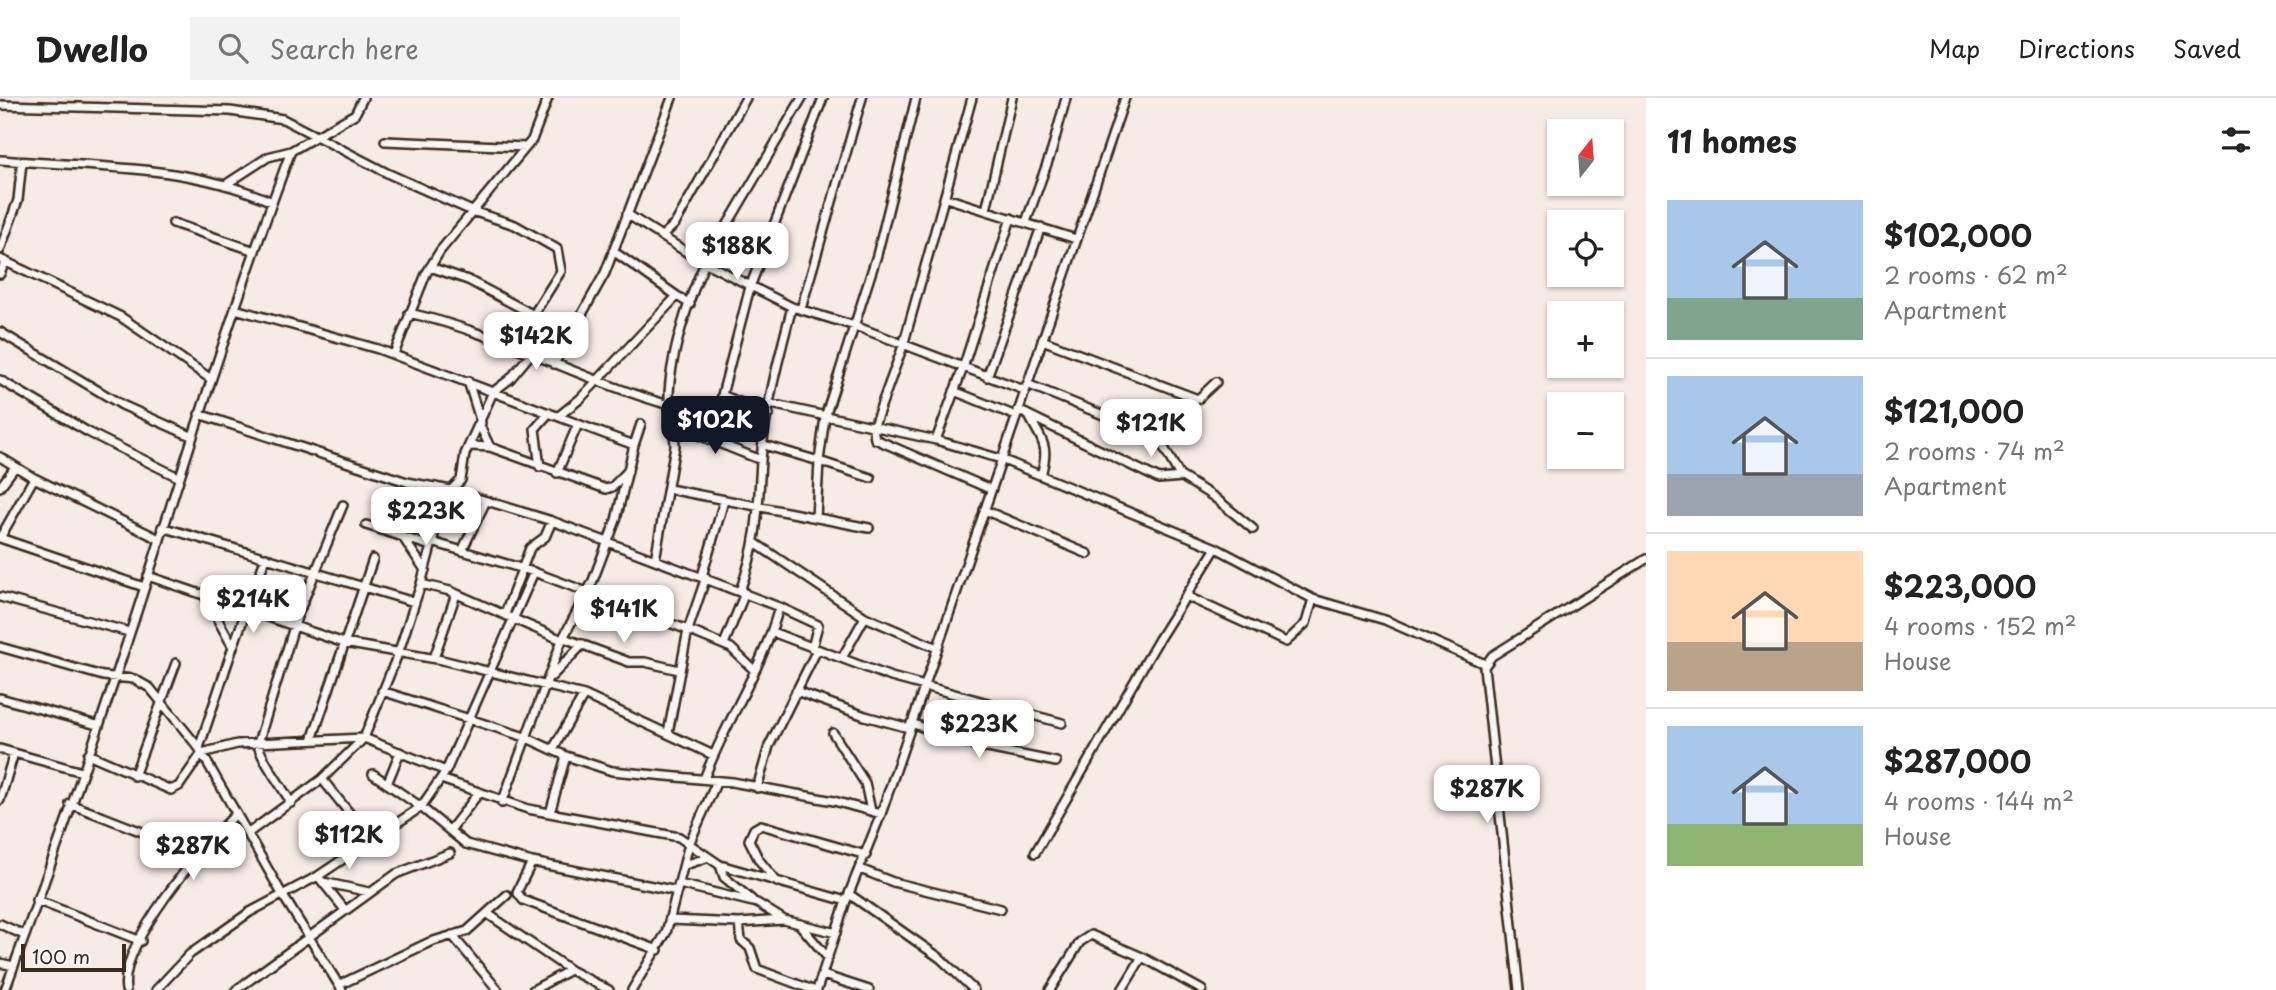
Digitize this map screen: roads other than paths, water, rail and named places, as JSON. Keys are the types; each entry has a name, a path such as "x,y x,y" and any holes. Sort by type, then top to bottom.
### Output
{"street":[{"path":"225,185 258,163 291,151 355,114 363,98"},
{"path":"394,354 430,267 472,211 526,147 548,98"},
{"path":"554,364 597,292 671,98"},
{"path":"662,236 676,224 746,98"},
{"path":"655,560 669,489 675,430 669,405 673,369 690,304 705,263 802,98"},
{"path":"769,414 722,395 750,287 823,98"},
{"path":"801,309 862,98"},
{"path":"816,518 825,417 883,231 916,98"},
{"path":"972,98 903,346 873,428 875,439 990,489"},
{"path":"986,210 1012,98"},
{"path":"1026,222 1052,150 1066,98"},
{"path":"739,923 741,940 750,948 757,969 777,979 815,990 881,814 1125,98"},
{"path":"0,105 230,111 283,119 389,174 472,211 515,225 559,251 561,271 532,314"},
{"path":"385,141 526,147"},
{"path":"5,990 130,632 191,436 291,151"},
{"path":"0,160 135,171 225,185 272,202"},
{"path":"0,250 18,200 22,162"},
{"path":"946,198 1076,239"},
{"path":"627,214 705,263 792,307 855,326 963,369 1025,387 1145,432 1163,446 1180,476 1214,497 1253,529"},
{"path":"936,440 963,369 1011,218"},
{"path":"173,223 255,251"},
{"path":"987,377 1041,227"},
{"path":"613,251 690,304"},
{"path":"0,274 3,261 121,317 211,379"},
{"path":"430,267 468,280 532,314 536,325 567,342"},
{"path":"560,415 580,398 677,296"},
{"path":"724,644 755,543 760,508 761,460 792,307"},
{"path":"235,309 394,354 634,445"},
{"path":"409,313 448,323 595,380 669,405"},
{"path":"0,332 122,405 191,436"},
{"path":"1042,340 1198,399 1216,382"},
{"path":"451,490 461,480 464,458 493,392 510,379 530,355"},
{"path":"0,380 88,432 178,477"},
{"path":"468,381 490,447"},
{"path":"954,391 1028,415 1160,479 1180,476"},
{"path":"771,404 936,440 1001,459 1216,548 1313,599 1385,620 1485,664"},
{"path":"540,467 535,429 549,413"},
{"path":"199,414 407,482 451,490 552,522 704,577 818,625 814,649 769,746 757,788"},
{"path":"1028,415 1045,444 1047,455 1041,475"},
{"path":"557,473 578,424"},
{"path":"502,803 563,639 608,543 621,506 640,424"},
{"path":"675,430 696,434 761,460"},
{"path":"764,445 871,478"},
{"path":"471,446 490,447 540,467 609,489 628,471"},
{"path":"0,457 34,478 159,539"},
{"path":"0,487 15,467"},
{"path":"34,478 0,538 144,587"},
{"path":"247,834 322,779 365,737 398,654 425,570 436,527 430,513 436,487"},
{"path":"669,489 869,528"},
{"path":"462,551 486,501"},
{"path":"668,733 688,630 724,501"},
{"path":"291,803 274,772 260,755 258,743 294,627 343,505"},
{"path":"984,510 1088,554"},
{"path":"505,614 520,568 532,545 545,537 552,522"},
{"path":"366,525 404,539 462,551 534,572 724,644 754,670"},
{"path":"162,527 414,602"},
{"path":"404,539 425,570"},
{"path":"755,543 864,617 937,648"},
{"path":"1035,853 1185,596 1216,548"},
{"path":"88,754 171,790 188,776 200,751 233,647 266,557"},
{"path":"312,740 344,643 366,588 373,559"},
{"path":"1519,990 1483,673 1485,664 1492,656 1646,559"},
{"path":"156,990 190,954 282,894 320,879 371,840 421,807 446,771 534,572"},
{"path":"148,576 344,643 549,681 713,755"},
{"path":"421,584 456,594 563,639 629,662 645,662 679,670"},
{"path":"202,593 233,647"},
{"path":"434,658 456,594"},
{"path":"1185,596 1286,642 1306,623 1313,599"},
{"path":"0,597 130,632"},
{"path":"704,779 772,632 779,607"},
{"path":"842,658 864,617"},
{"path":"772,632 923,687 1062,723"},
{"path":"549,681 583,644"},
{"path":"0,647 93,673 134,679 160,700 200,751 235,815 340,987 392,958 471,929 507,895"},
{"path":"134,776 160,700 176,663"},
{"path":"382,691 525,737 566,756 612,771 704,779 811,796 881,814"},
{"path":"796,691 865,716 1056,762"},
{"path":"553,749 584,695"},
{"path":"0,698 97,725"},
{"path":"833,733 865,782 871,811"},
{"path":"200,751 223,745 365,737 446,771"},
{"path":"0,749 82,772"},
{"path":"387,784 400,752"},
{"path":"0,800 14,753"},
{"path":"550,813 566,756"},
{"path":"373,774 451,829 466,844 532,862 757,903"},
{"path":"322,779 371,840"},
{"path":"441,779 502,803 672,835 720,865 778,883 848,897 940,958 974,990"},
{"path":"636,988 658,950 671,920 689,844 717,781"},
{"path":"451,829 478,794"},
{"path":"71,804 149,835"},
{"path":"126,990 128,966 177,880 208,841 235,815"},
{"path":"778,883 759,860 749,840 754,829 761,825 866,856"},
{"path":"236,990 369,892 412,866 450,853"},
{"path":"685,865 706,858"},
{"path":"532,862 517,892 523,900 658,950"},
{"path":"720,865 728,881 784,920"},
{"path":"860,869 892,882 1001,909"},
{"path":"320,879 369,892"},
{"path":"320,879 345,910"},
{"path":"36,900 141,941"},
{"path":"488,914 570,970 609,990"},
{"path":"671,920 739,923 784,920 836,933"},
{"path":"0,924 24,935"},
{"path":"800,924 828,958"},
{"path":"452,935 498,990"},
{"path":"1050,990 1086,936 1098,937 1142,957 1202,990"},
{"path":"1122,990 1142,957"},
{"path":"0,962 14,966"},
{"path":"533,990 570,970"},
{"path":"822,975 869,990"},
{"path":"1178,990 1184,980"}]}
